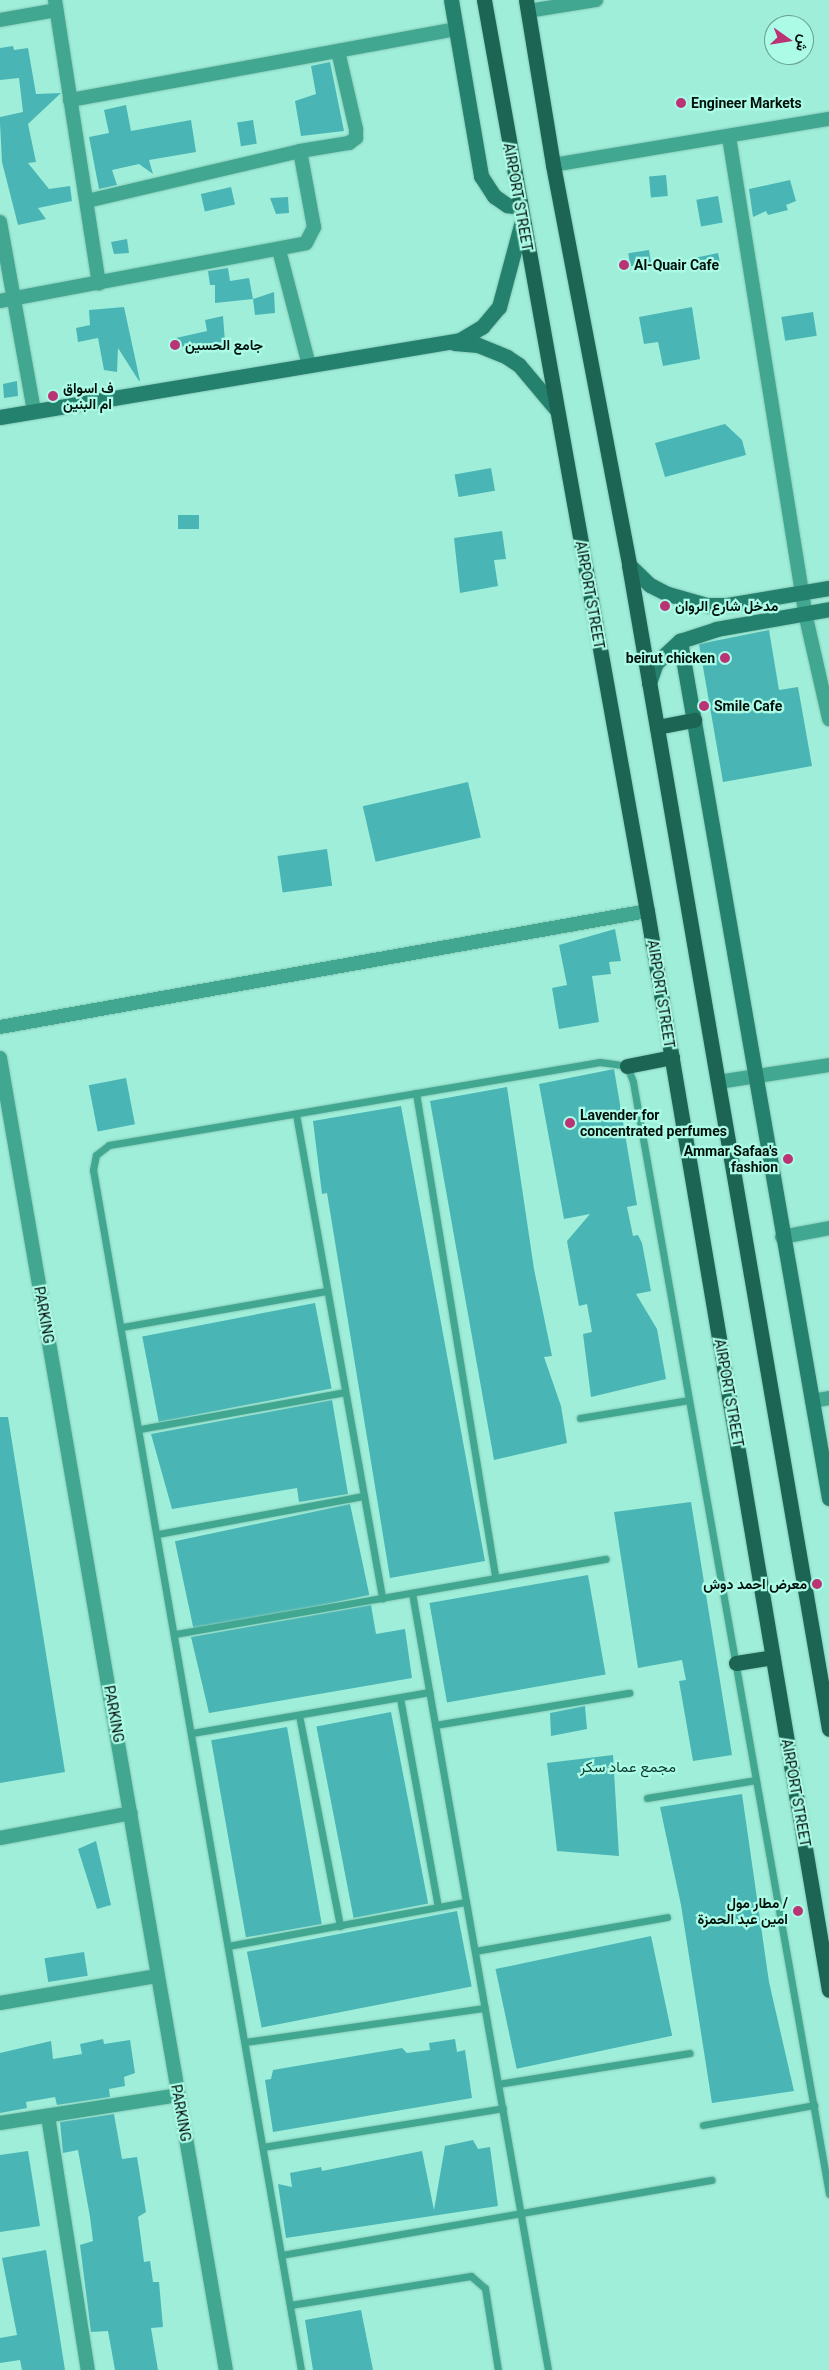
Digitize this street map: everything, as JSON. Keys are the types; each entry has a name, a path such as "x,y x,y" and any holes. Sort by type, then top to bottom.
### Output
{"main road":[{"name":"AIRPORT STREET","path":"484,0 520,214 648,911 829,1990"},
{"path":"527,6 553,165 629,565 829,1729"},
{"path":"657,727 694,720"},
{"path":"627,1066 672,1058"},
{"path":"736,1663 773,1657"}],"street":[{"path":"448,343 482,327 499,307 520,214 494,196 481,176 451,0"},
{"path":"527,6 596,0"},
{"path":"0,20 56,5 99,284"},
{"path":"70,100 456,29"},
{"path":"87,201 300,151 349,143 356,138 338,51"},
{"path":"553,165 829,119"},
{"path":"729,137 805,613 829,719"},
{"path":"7,300 279,250 306,243 314,227 300,151"},
{"path":"0,222 7,300 34,411"},
{"path":"279,250 309,365"},
{"path":"0,417 448,343 478,345 506,357 519,366 556,409"},
{"path":"629,565 650,585 668,594 707,605 727,605 829,588"},
{"path":"649,683 656,663 680,641 716,629 829,609"},
{"path":"680,641 756,1076 782,1237 829,1498"},
{"path":"0,1026 648,911"},
{"path":"718,1082 829,1064"},
{"name":"PARKING","path":"1,1066 131,1813 156,1976 226,2370"},
{"path":"782,1237 829,1228"},
{"path":"812,1401 829,1398"},
{"path":"0,1838 131,1813"},
{"path":"0,2003 156,1976"},
{"path":"0,2123 178,2095"},
{"path":"48,2116 88,2370"}],"lane":[{"path":"301,2370 140,1429 92,1170 96,1155 109,1145 608,1061 627,1066 689,1400 829,2194"},
{"path":"416,1093 495,1578"},
{"path":"296,1114 382,1598"},
{"path":"122,1326 327,1291"},
{"path":"140,1429 345,1392"},
{"path":"580,1418 689,1400"},
{"path":"158,1534 364,1496"},
{"path":"175,1634 606,1559"},
{"path":"412,1593 548,2370"},
{"path":"192,1733 430,1692"},
{"path":"435,1725 629,1693"},
{"path":"400,1698 438,1907"},
{"path":"300,1714 340,1926"},
{"path":"647,1798 756,1780"},
{"path":"228,1946 466,1902"},
{"path":"475,1951 667,1917"},
{"path":"245,2042 485,2008"},
{"path":"498,2084 690,2053"},
{"path":"703,2125 814,2105"},
{"path":"263,2148 503,2108"},
{"path":"281,2255 712,2180"},
{"path":"290,2306 471,2276 484,2288 498,2370"}],"building":[{"path":"13,46 14,50 28,48 36,94 61,93 28,124 36,162 28,163 49,189 70,186 72,201 38,208 46,219 18,225 2,162 0,123 0,117 23,112 19,78 0,80 0,48"},
{"path":"330,62 344,131 301,136 295,101 316,94 311,66"},
{"path":"126,105 131,131 191,120 196,152 149,160 153,174 139,164 112,170 117,185 99,189 89,137 109,133 104,110"},
{"path":"253,120 257,144 241,146 237,123"},
{"path":"666,175 668,196 651,197 649,176"},
{"path":"790,180 796,201 786,205 788,210 768,215 766,211 753,217 749,189"},
{"path":"231,187 235,205 205,212 201,194"},
{"path":"718,196 723,223 701,226 696,200"},
{"path":"288,197 289,213 276,214 270,198"},
{"path":"127,239 129,253 114,254 111,242"},
{"path":"649,250 651,263 630,266 628,253"},
{"path":"718,253 721,267 698,271 696,258"},
{"path":"228,268 230,281 249,278 253,299 215,303 215,285 210,285 208,271"},
{"path":"274,292 275,313 255,315 253,299"},
{"path":"124,307 140,381 118,348 117,372 104,370 98,338 78,342 76,328 90,325 89,310"},
{"path":"692,307 700,359 663,366 658,342 644,344 639,317"},
{"path":"813,312 817,336 785,341 781,317"},
{"path":"223,316 225,342 178,347 176,338 207,331 205,320"},
{"path":"17,381 18,396 4,398 3,384"},
{"path":"725,424 742,440 746,455 665,477 655,443"},
{"path":"491,468 495,491 459,497 455,474"},
{"path":"178,515 199,515 199,529 178,529"},
{"path":"502,531 506,559 494,560 498,586 460,593 454,538"},
{"path":"769,630 779,690 798,687 812,766 723,782 699,644"},
{"path":"468,782 481,838 376,862 363,806"},
{"path":"327,849 332,886 283,893 277,856"},
{"path":"615,929 621,961 609,962 611,974 592,976 599,1022 559,1029 552,988 567,985 559,945"},
{"path":"614,1069 637,1205 627,1207 633,1236 638,1235 642,1243 651,1291 636,1294 657,1329 666,1379 591,1397 583,1334 592,1332 587,1304 579,1306 567,1241 590,1214 564,1219 539,1084"},
{"path":"126,1078 135,1124 98,1131 89,1085"},
{"path":"507,1087 534,1269 552,1356 544,1357 561,1406 567,1443 494,1460 430,1101"},
{"path":"401,1106 485,1561 390,1578 327,1193 322,1194 313,1121"},
{"path":"315,1303 332,1388 159,1422 142,1337"},
{"path":"332,1400 348,1494 299,1502 297,1488 172,1509 151,1434"},
{"path":"0,1417 8,1417 65,1772 0,1783"},
{"path":"691,1502 732,1755 693,1761 679,1681 686,1680 682,1660 638,1668 614,1512"},
{"path":"350,1504 369,1595 194,1632 175,1541"},
{"path":"588,1575 606,1674 447,1702 429,1603"},
{"path":"371,1605 376,1634 405,1629 412,1678 209,1713 191,1637"},
{"path":"585,1706 587,1729 551,1736 550,1713"},
{"path":"391,1712 428,1903 354,1918 316,1727"},
{"path":"287,1727 322,1924 246,1937 211,1740"},
{"path":"613,1755 619,1856 557,1851 547,1763"},
{"path":"742,1794 769,1982 794,2091 712,2103 681,1905 660,1807"},
{"path":"96,1841 111,1905 97,1909 78,1849"},
{"path":"457,1911 472,1987 262,2027 247,1952"},
{"path":"651,1936 672,2036 517,2069 495,1969"},
{"path":"84,1952 88,1976 48,1982 44,1958"},
{"path":"103,2039 104,2044 130,2040 135,2073 124,2077 125,2086 109,2089 110,2097 57,2105 55,2097 26,2102 27,2108 0,2113 0,2053 51,2041 53,2059 82,2054 80,2044"},
{"path":"455,2039 457,2052 465,2050 472,2098 273,2132 265,2080 271,2079 273,2070 402,2048 407,2053 430,2050 429,2043"},
{"path":"114,2114 122,2159 137,2157 146,2212 138,2217 144,2262 150,2261 153,2282 159,2282 163,2327 151,2328 158,2370 115,2370 108,2331 91,2332 80,2245 93,2241 90,2217 78,2150 63,2153 60,2122"},
{"path":"473,2140 478,2149 490,2147 498,2206 286,2238 278,2184 292,2187 290,2173 321,2167 322,2171 422,2151 434,2210 445,2146"},
{"path":"28,2151 40,2226 0,2232 0,2155"},
{"path":"46,2250 65,2370 22,2370 20,2360 0,2363 0,2338 17,2335 2,2258"},
{"path":"361,2310 373,2370 313,2370 305,2320"}],"place":[{"name":"Engineer Markets","path":"681,103"},
{"name":"Al-Quair Cafe","path":"624,265"},
{"name":"جامع الحسين","path":"175,345"},
{"name":"ف اسواق ام البنين","path":"53,396"},
{"name":"مدخل شارع الروان","path":"665,606"},
{"name":"beirut chicken","path":"725,658"},
{"name":"Smile Cafe","path":"704,706"},
{"name":"Lavender for concentrated perfumes","path":"570,1123"},
{"name":"Ammar Safaa's fashion","path":"788,1159"},
{"name":"معرض احمد دوش","path":"817,1584"},
{"name":"مطار مول / امين عبد الحمزة","path":"798,1911"}],"district":[{"name":"مجمع عماد سكر","path":"628,1768"}]}
